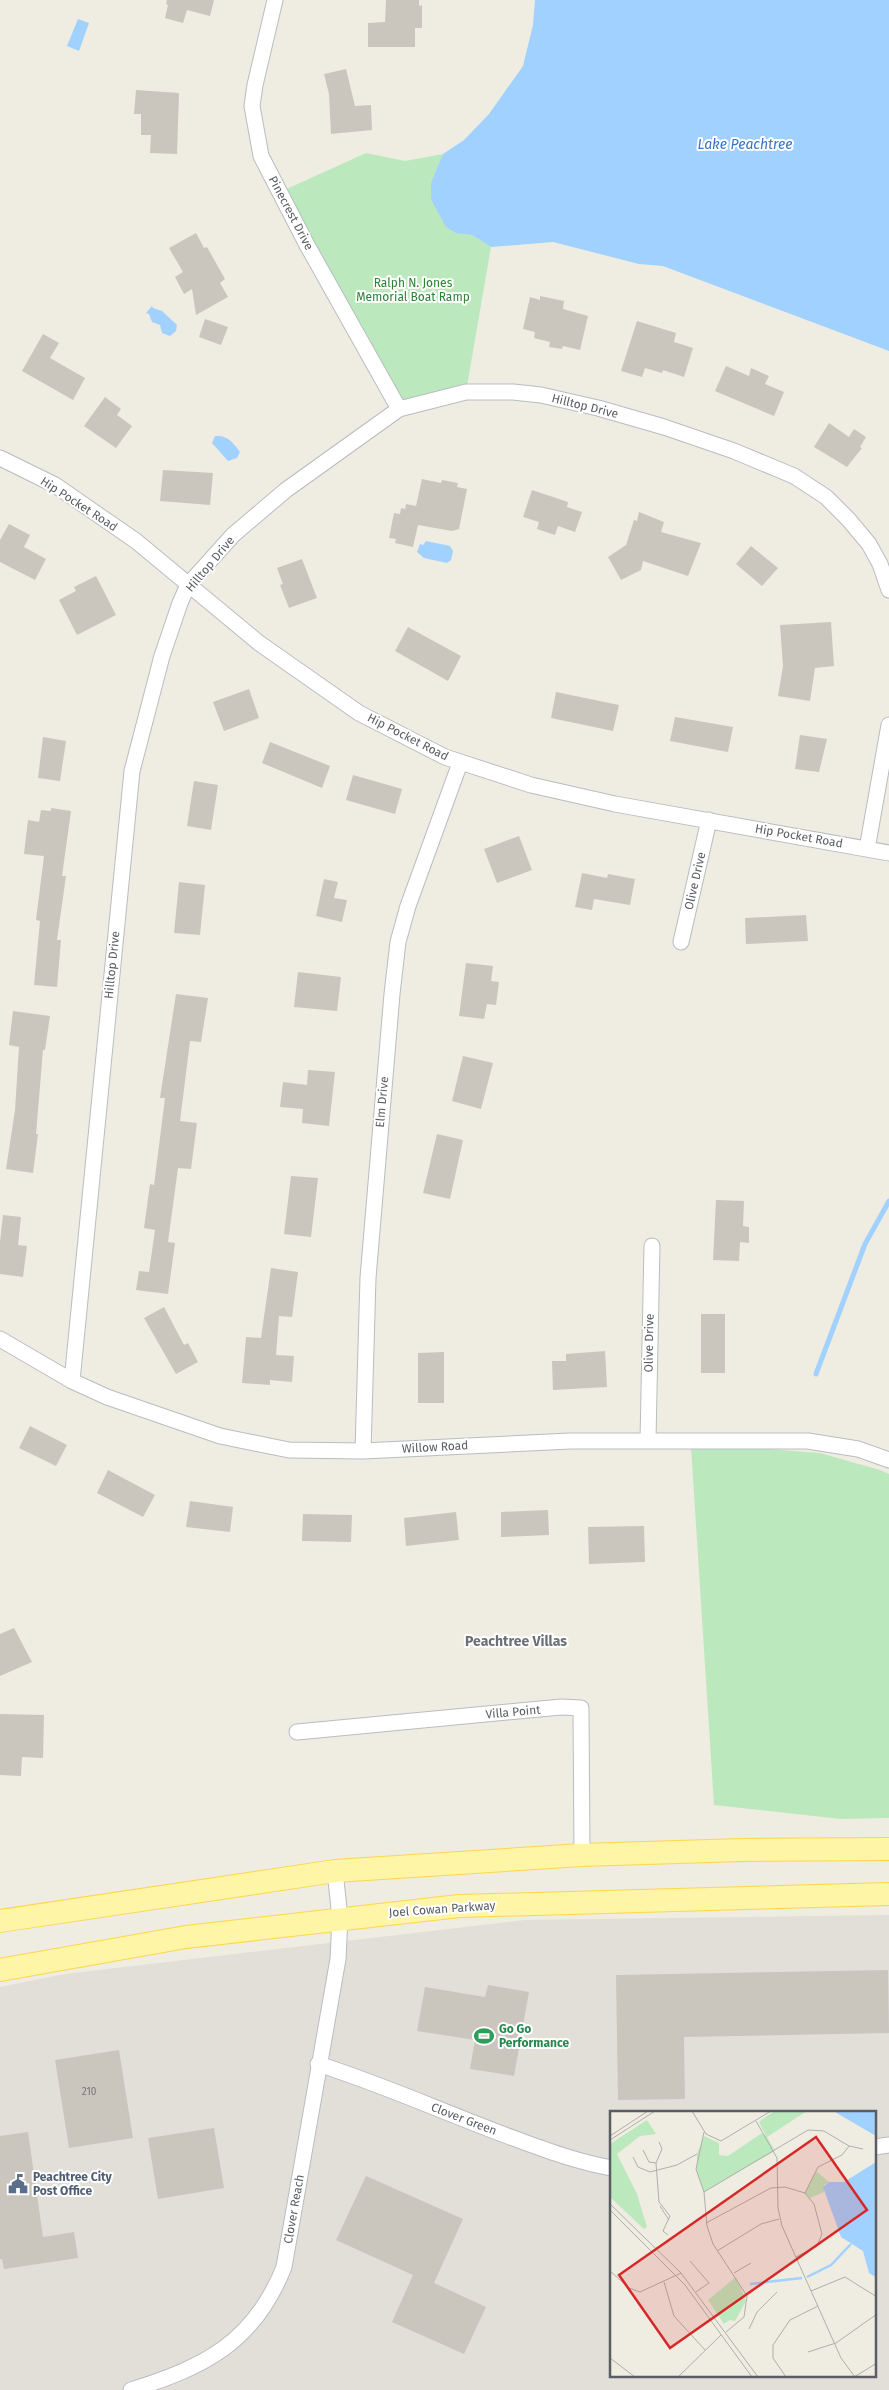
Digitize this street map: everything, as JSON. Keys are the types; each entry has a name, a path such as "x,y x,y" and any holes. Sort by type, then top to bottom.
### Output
{"main road":[{"path":"0,1921 335,1870 582,1855 742,1850 889,1849"},
{"name":"Joel Cowan Parkway","path":"0,1970 186,1937 340,1918 459,1906 889,1894"}],"street":[{"name":"Pinecrest Drive","path":"275,0 255,85 252,106 261,156 307,245 399,409"},
{"name":"Hilltop Drive","path":"72,1381 132,771 162,656 180,603 188,585 233,535 278,496 399,409 466,392 513,392 541,395 598,408 734,451 794,476 826,497 869,544 880,564 889,590"},
{"name":"Hip Pocket Road","path":"0,458 55,485 136,541 259,643 359,713 460,763 531,785 615,804 889,853"},
{"path":"866,849 889,724"},
{"name":"Elm Drive","path":"362,1451 368,1278 398,942 408,906 460,763"},
{"name":"Olive Drive","path":"681,942 709,820"},
{"name":"Olive Drive","path":"648,1440 652,1246"},
{"name":"Willow Road","path":"0,1340 72,1381 106,1397 220,1436 289,1450 362,1451 560,1441 808,1442 858,1449 889,1460"},
{"name":"Villa Point","path":"297,1732 561,1707 582,1708 582,1855"},
{"name":"Clover Reach","path":"131,2390 162,2380 204,2361 238,2338 256,2318 274,2290 284,2267 339,1948 340,1918 335,1870"},
{"name":"Clover Green","path":"318,2064 578,2161 610,2168"},
{"path":"876,2147 889,2145"}],"shaded area":[{"path":"889,1915 889,2390 0,2390 0,1987 65,1974 525,1920"}],"green space":[{"name":"Ralph N. Jones Memorial Boat Ramp","path":"366,153 405,161 443,154 431,199 439,212 466,233 491,247 466,392 399,409 280,192"},
{"path":"732,1446 820,1453 889,1474 889,1818 841,1819 714,1805 691,1447"}],"water":[{"name":"Lake Peachtree","path":"535,0 889,0 889,351 663,266 639,264 553,242 491,247 472,235 456,233 446,227 431,199 431,183 443,154 464,140 489,114 523,66 533,25"},
{"path":"78,19 89,23 79,51 67,46"},
{"path":"152,306 162,311 177,325 176,331 170,336 162,333 160,325 152,322 149,314 146,313"},
{"path":"215,436 226,438 232,442 240,452 237,458 228,461 212,443"},
{"path":"426,541 450,546 453,551 451,560 447,563 424,558 417,552 420,544 423,545"}],"building":[{"path":"167,0 214,0 210,16 187,10 183,23 165,18 168,5 166,4"},
{"path":"386,0 419,0 419,6 422,5 422,28 415,28 415,47 368,47 368,23 385,22"},
{"path":"346,69 355,106 371,105 372,130 331,134 329,94 324,74"},
{"path":"136,90 179,93 177,154 150,153 151,135 141,135 141,114 134,114"},
{"path":"196,233 204,248 207,247 225,279 220,283 228,297 196,315 192,289 184,294 175,277 183,272 169,248"},
{"path":"540,296 564,301 563,309 588,316 580,350 563,346 562,349 549,347 550,342 534,338 535,332 523,329 530,297 540,300"},
{"path":"205,319 228,327 221,345 199,337"},
{"path":"637,321 676,333 674,342 693,348 684,377 663,370 662,373 645,368 642,377 621,371"},
{"path":"43,334 59,343 50,358 85,378 73,400 22,371"},
{"path":"726,366 749,376 751,368 769,376 765,384 784,392 774,416 715,391"},
{"path":"105,397 121,409 117,415 132,426 116,448 84,426"},
{"path":"829,423 849,437 854,429 866,437 860,447 862,448 847,467 814,447"},
{"path":"163,470 213,473 210,505 160,501"},
{"path":"422,479 441,483 442,480 458,483 457,487 467,489 459,529 452,531 418,525 413,547 395,543 396,539 389,538 394,513 400,514 401,508 405,509 406,504 416,506"},
{"path":"532,490 568,502 567,507 582,512 575,532 558,526 555,535 537,529 539,522 523,517"},
{"path":"639,512 664,522 661,532 701,543 688,576 643,561 641,570 621,580 608,557 626,545 634,520 637,521"},
{"path":"9,524 30,535 24,547 46,559 35,580 0,562 0,540"},
{"path":"751,546 778,568 762,586 736,564"},
{"path":"302,559 317,598 289,608 280,585 283,584 277,568"},
{"path":"96,576 116,615 77,635 59,600 76,591 74,587"},
{"path":"831,622 834,666 815,668 810,701 778,696 783,666 780,625"},
{"path":"408,627 461,656 448,681 395,651"},
{"path":"249,689 259,718 224,731 213,702"},
{"path":"556,692 619,705 613,731 551,718"},
{"path":"675,717 733,727 728,752 670,741"},
{"path":"800,735 827,739 819,772 795,769"},
{"path":"43,737 66,741 60,781 38,778"},
{"path":"270,742 330,766 322,788 262,763"},
{"path":"353,775 402,789 395,814 346,800"},
{"path":"194,781 218,785 211,830 187,826"},
{"path":"51,808 71,811 62,876 66,876 57,940 61,940 57,987 34,985 40,921 36,920 44,856 24,854 28,820 39,822 41,810 51,811"},
{"path":"519,836 532,870 497,883 484,849"},
{"path":"582,873 607,878 608,874 635,879 630,905 594,899 592,910 575,907"},
{"path":"324,879 338,882 334,898 347,900 342,922 316,916"},
{"path":"179,882 205,885 200,935 174,933"},
{"path":"806,915 808,941 746,944 745,918"},
{"path":"466,963 493,966 491,981 499,982 496,1005 487,1004 484,1019 459,1016"},
{"path":"298,972 341,977 337,1011 294,1007"},
{"path":"176,994 208,998 201,1042 190,1041 180,1121 197,1123 191,1169 178,1168 168,1242 175,1243 168,1294 136,1290 139,1271 149,1272 155,1230 144,1228 150,1184 154,1185 165,1098 160,1098"},
{"path":"13,1011 50,1016 45,1050 43,1050 36,1134 38,1134 33,1173 6,1169 15,1110 19,1047 9,1045"},
{"path":"463,1056 493,1063 481,1109 452,1101"},
{"path":"308,1070 335,1072 329,1126 302,1123 303,1109 280,1107 283,1082 307,1085"},
{"path":"437,1134 463,1140 450,1199 423,1193"},
{"path":"291,1176 318,1178 311,1237 284,1234"},
{"path":"716,1200 744,1201 743,1226 749,1227 749,1243 740,1242 739,1261 713,1260"},
{"path":"3,1215 21,1217 18,1245 27,1246 23,1277 0,1274 0,1242"},
{"path":"271,1268 298,1272 292,1317 279,1316 276,1355 294,1356 292,1382 270,1380 270,1385 242,1383 246,1337 261,1338"},
{"path":"164,1307 184,1345 188,1343 198,1362 176,1374 144,1318"},
{"path":"701,1314 725,1314 725,1373 701,1373"},
{"path":"605,1351 607,1387 553,1390 552,1361 566,1361 566,1354"},
{"path":"444,1352 444,1403 418,1403 418,1353"},
{"path":"30,1426 67,1445 56,1466 19,1448"},
{"path":"108,1470 155,1495 143,1517 97,1493"},
{"path":"190,1501 233,1507 230,1532 186,1527"},
{"path":"548,1510 549,1535 501,1537 501,1512"},
{"path":"456,1512 459,1540 406,1546 404,1518"},
{"path":"303,1514 352,1515 351,1542 302,1541"},
{"path":"644,1526 645,1562 589,1564 588,1527"},
{"path":"14,1628 32,1662 0,1676 0,1634"},
{"path":"0,1714 44,1715 43,1758 22,1757 21,1776 0,1775"},
{"path":"888,1970 889,2033 684,2037 685,2099 618,2100 616,1975"},
{"name":"Go Go Performance","path":"488,1985 529,1992 514,2076 470,2069 475,2040 417,2031 425,1987 485,1997"},
{"path":"119,2050 133,2138 69,2148 55,2060"},
{"path":"214,2128 224,2188 158,2199 148,2138"},
{"name":"Peachtree City Post Office","path":"28,2132 43,2237 74,2232 78,2258 4,2269 2,2259 0,2259 0,2136"},
{"path":"366,2176 463,2219 434,2283 486,2307 464,2354 392,2322 413,2275 336,2240"}],"waterway":[{"path":"816,1374 865,1244 889,1201"}],"place":[{"name":"Go Go Performance","path":"484,2036"},
{"name":"Peachtree City Post Office","path":"18,2184"}],"district":[{"name":"Peachtree Villas","path":"516,1641"}]}
